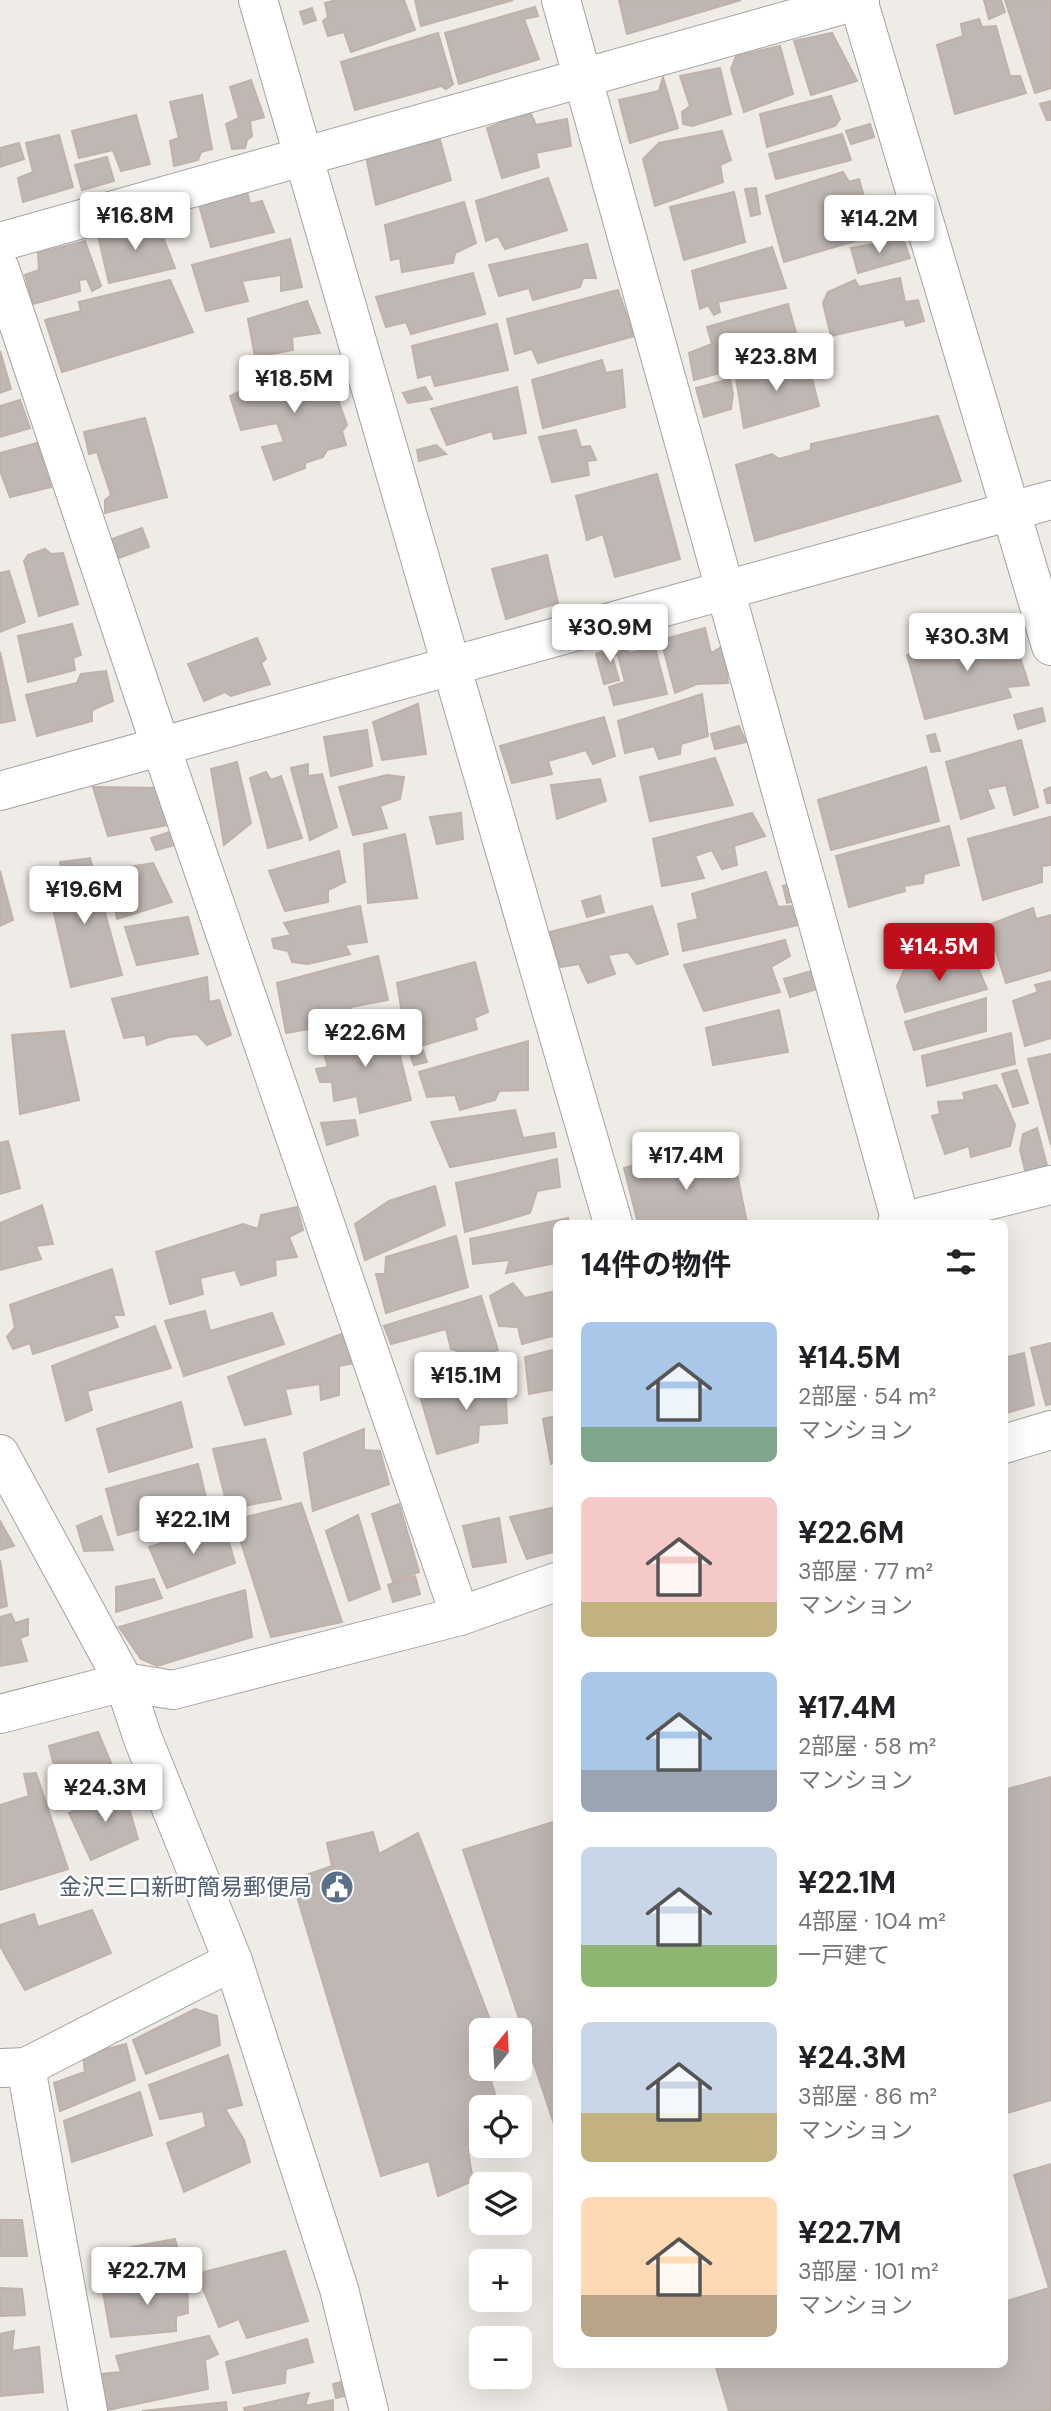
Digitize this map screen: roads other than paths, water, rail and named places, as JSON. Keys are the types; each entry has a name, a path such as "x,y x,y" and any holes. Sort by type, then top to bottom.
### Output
{"street":[{"path":"258,0 612,1220"},
{"path":"561,0 898,1220"},
{"path":"0,242 859,0 1051,646"},
{"path":"0,269 161,747 460,1616"},
{"path":"0,791 1051,500"},
{"path":"911,1220 1051,1185"},
{"path":"1008,1443 1051,1430"},
{"path":"0,1454 124,1682 143,1739 233,1961 339,2289 369,2411"},
{"path":"0,1714 124,1682 173,1690 460,1616 553,1583"},
{"path":"88,2411 13,2068 233,1961"}],"place":[{"name":"金沢三口新町簡易郵便局","path":"337,1887"}]}
